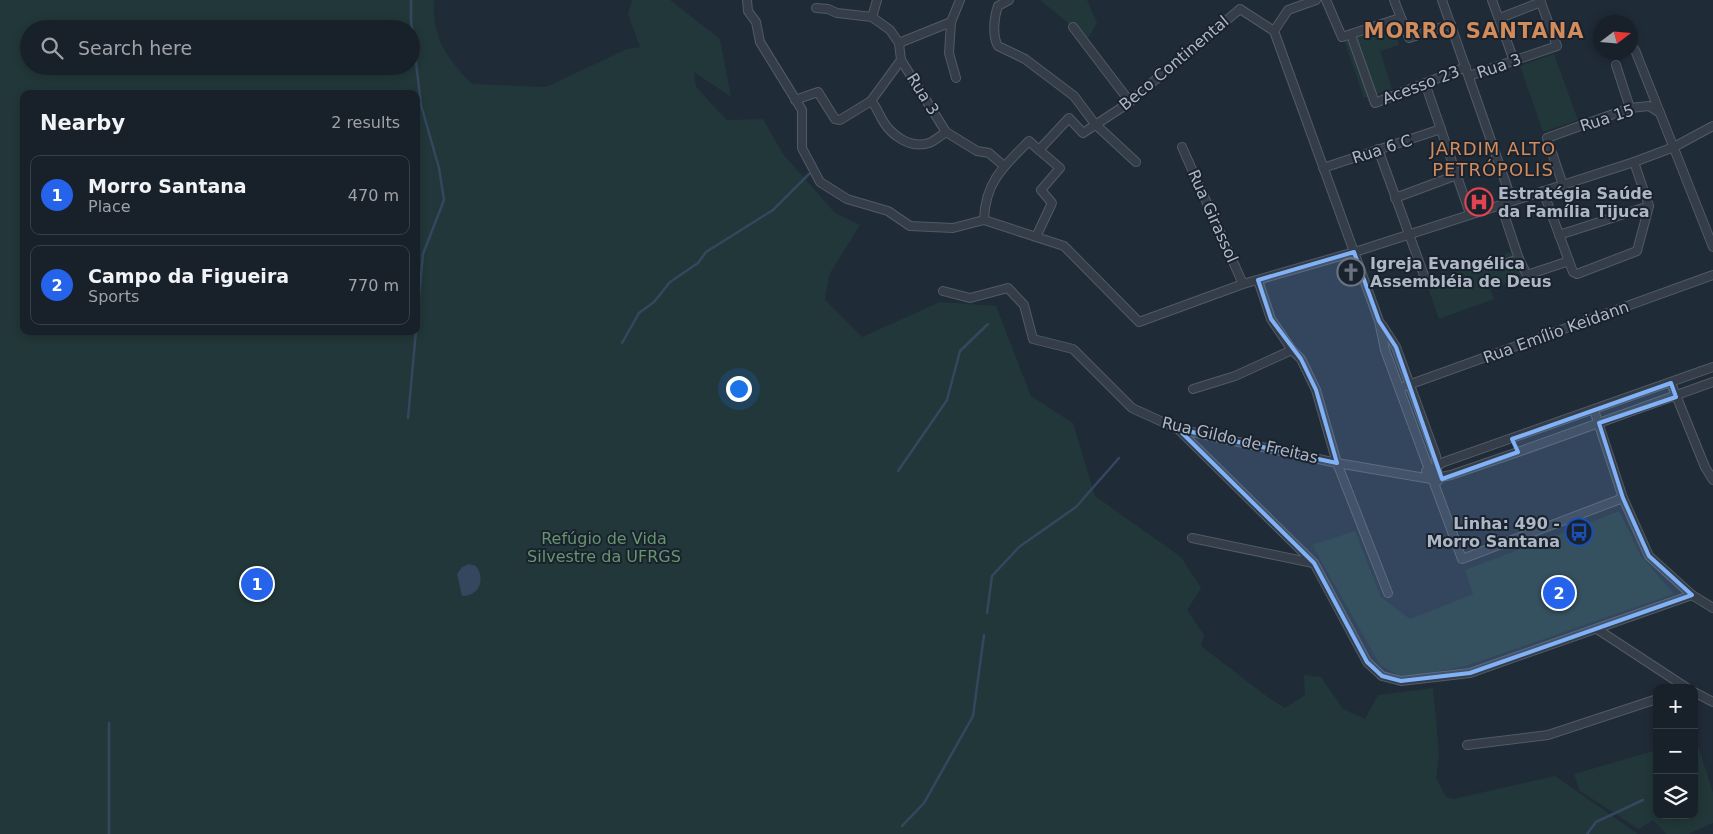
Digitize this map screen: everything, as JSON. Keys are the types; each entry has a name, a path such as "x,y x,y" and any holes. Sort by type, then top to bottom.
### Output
{"street":[{"path":"747,0 748,11 756,22 760,42 802,110 803,149 820,182 840,195 888,212 910,226 953,228 984,220 1064,246 1139,322 1243,284 1354,252 1634,162 1674,147 1713,126"},
{"path":"872,17 877,0"},
{"path":"956,78 949,53 951,22 960,0"},
{"path":"1009,0 998,6 996,12 996,42 1004,50 1025,59 1074,96 1095,124 1136,162"},
{"path":"1235,0 1240,9 1274,31 1380,321 1385,350 1429,470 1436,478"},
{"path":"1274,31 1288,10 1316,0"},
{"path":"1326,0 1339,35 1342,38 1400,18"},
{"path":"1394,0 1409,38 1450,24"},
{"path":"1442,0 1512,201"},
{"path":"1492,0 1514,61"},
{"path":"1500,18 1541,1"},
{"name":"Rua 3","path":"1469,76 1557,46 1541,1"},
{"path":"816,8 828,8 837,13 872,17 890,30 898,43 951,22"},
{"name":"Beco Continental","path":"1039,150 1069,118 1083,133 1130,102 1240,9"},
{"path":"1072,27 1130,102"},
{"name":"Acesso 23","path":"1351,35 1375,103 1466,67"},
{"name":"Rua 3","path":"898,43 901,60 946,132 977,151 989,153 1004,166"},
{"path":"1638,58 1660,113"},
{"path":"796,100 818,92 838,121 870,101 901,60"},
{"path":"1616,65 1630,108"},
{"path":"1425,83 1470,214"},
{"path":"870,101 876,106 883,122 896,136 904,141 918,144 930,143 946,132"},
{"name":"Rua 15","path":"1563,185 1547,138 1630,108 1649,106 1660,113 1713,247"},
{"name":"Rua 6 C","path":"1323,168 1441,129"},
{"path":"984,220 984,200 1000,171 1029,141 1060,168 1041,190 1052,203 1036,237"},
{"name":"Rua Girassol","path":"1182,147 1243,284"},
{"path":"1378,149 1425,278"},
{"path":"1543,191 1573,272 1577,274 1636,252 1649,206 1634,162"},
{"path":"1395,198 1457,175"},
{"path":"1501,205 1519,259 1527,275 1569,261"},
{"path":"1559,235 1649,206"},
{"path":"1502,265 1519,259"},
{"name":"Rua Emílio Keidann","path":"1400,388 1713,275"},
{"path":"1258,280 1272,318 1292,350 1301,359 1316,390 1337,463 1388,593"},
{"name":"Rua Gildo de Freitas","path":"943,291 970,298 1008,288 1024,306 1033,339 1073,349 1132,408 1178,429 1337,463 1436,478"},
{"path":"1380,321 1396,347 1438,465 1436,487 1462,559 1623,498"},
{"path":"1193,389 1235,376 1292,350"},
{"path":"1421,475 1438,465 1713,367"},
{"path":"1436,478 1518,452 1713,382"},
{"path":"1671,383 1705,467 1713,480"},
{"path":"1594,410 1623,498 1649,556 1692,595 1713,608"},
{"path":"1178,429 1314,563 1367,662 1382,676 1401,681 1470,673 1692,595"},
{"path":"1512,438 1518,452"},
{"path":"1192,538 1314,563"},
{"path":"1597,629 1680,684"},
{"path":"1669,684 1671,679"},
{"path":"1698,694 1713,702"},
{"path":"1467,745 1548,735 1653,700"}],"highlighted area":[{"path":"1354,252 1379,321 1396,347 1442,479 1518,452 1512,439 1671,383 1676,397 1599,423 1623,498 1649,556 1692,595 1470,673 1401,681 1382,676 1367,662 1314,563 1178,429 1337,463 1316,390 1301,359 1271,319 1258,280"}],"green space":[{"name":"Refúgio de Vida Silvestre da UFRGS","path":"0,0 434,0 435,25 438,36 448,56 472,84 546,87 627,49 640,47 628,14 632,0 670,0 720,39 731,97 694,72 696,87 727,120 763,119 783,154 835,213 860,225 829,275 825,300 862,337 940,302 996,306 1031,396 1073,423 1095,496 1181,557 1201,588 1187,610 1204,635 1201,646 1285,708 1305,695 1304,675 1321,677 1343,709 1365,719 1378,695 1433,688 1439,754 1436,778 1446,797 1453,799 1555,776 1638,834 0,834"},
{"path":"1040,0 1087,0 1097,23 1084,45 1067,22"},
{"path":"1390,18 1399,45 1380,51 1392,89 1364,98 1342,34"},
{"path":"1554,54 1578,120 1543,132 1520,66"},
{"path":"1513,251 1522,278 1490,289 1494,299 1439,319 1426,282"},
{"path":"1619,511 1641,556 1674,594 1466,666 1403,678 1380,665 1312,545 1355,531 1381,597 1410,619 1473,594 1465,570"},
{"path":"1698,745 1713,793 1713,823 1688,834 1666,834 1653,820 1639,829 1580,791 1574,774 1653,751 1653,819 1698,819"}],"water":[{"path":"469,564 476,566 479,571 480,582 477,590 462,596 457,574 462,567"}],"waterway":[{"path":"411,0 411,20"},
{"path":"417,75 419,90"},
{"path":"420,96 439,168 444,200 423,254 420,286"},
{"path":"622,343 639,313 654,302 670,282 698,263 706,252 773,210 809,174"},
{"path":"898,471 947,400 960,351 988,324"},
{"path":"408,418 416,335"},
{"path":"987,613 992,576 1019,547 1076,507 1119,458"},
{"path":"902,826 924,803 973,716 984,635"},
{"path":"109,723 109,834"},
{"path":"1587,834 1596,822 1643,800"}],"place":[{"name":"Estratégia Saúde da Família Tijuca","path":"1479,202"},
{"name":"Igreja Evangélica Assembléia de Deus","path":"1351,272"},
{"name":"Linha: 490 - Morro Santana","path":"1579,532"},
{"name":"Morro Santana","path":"257,584"},
{"name":"Campo da Figueira","path":"1559,593"}],"district":[{"name":"MORRO SANTANA","path":"1474,31"},
{"name":"JARDIM ALTO PETRÓPOLIS","path":"1493,158"}]}
